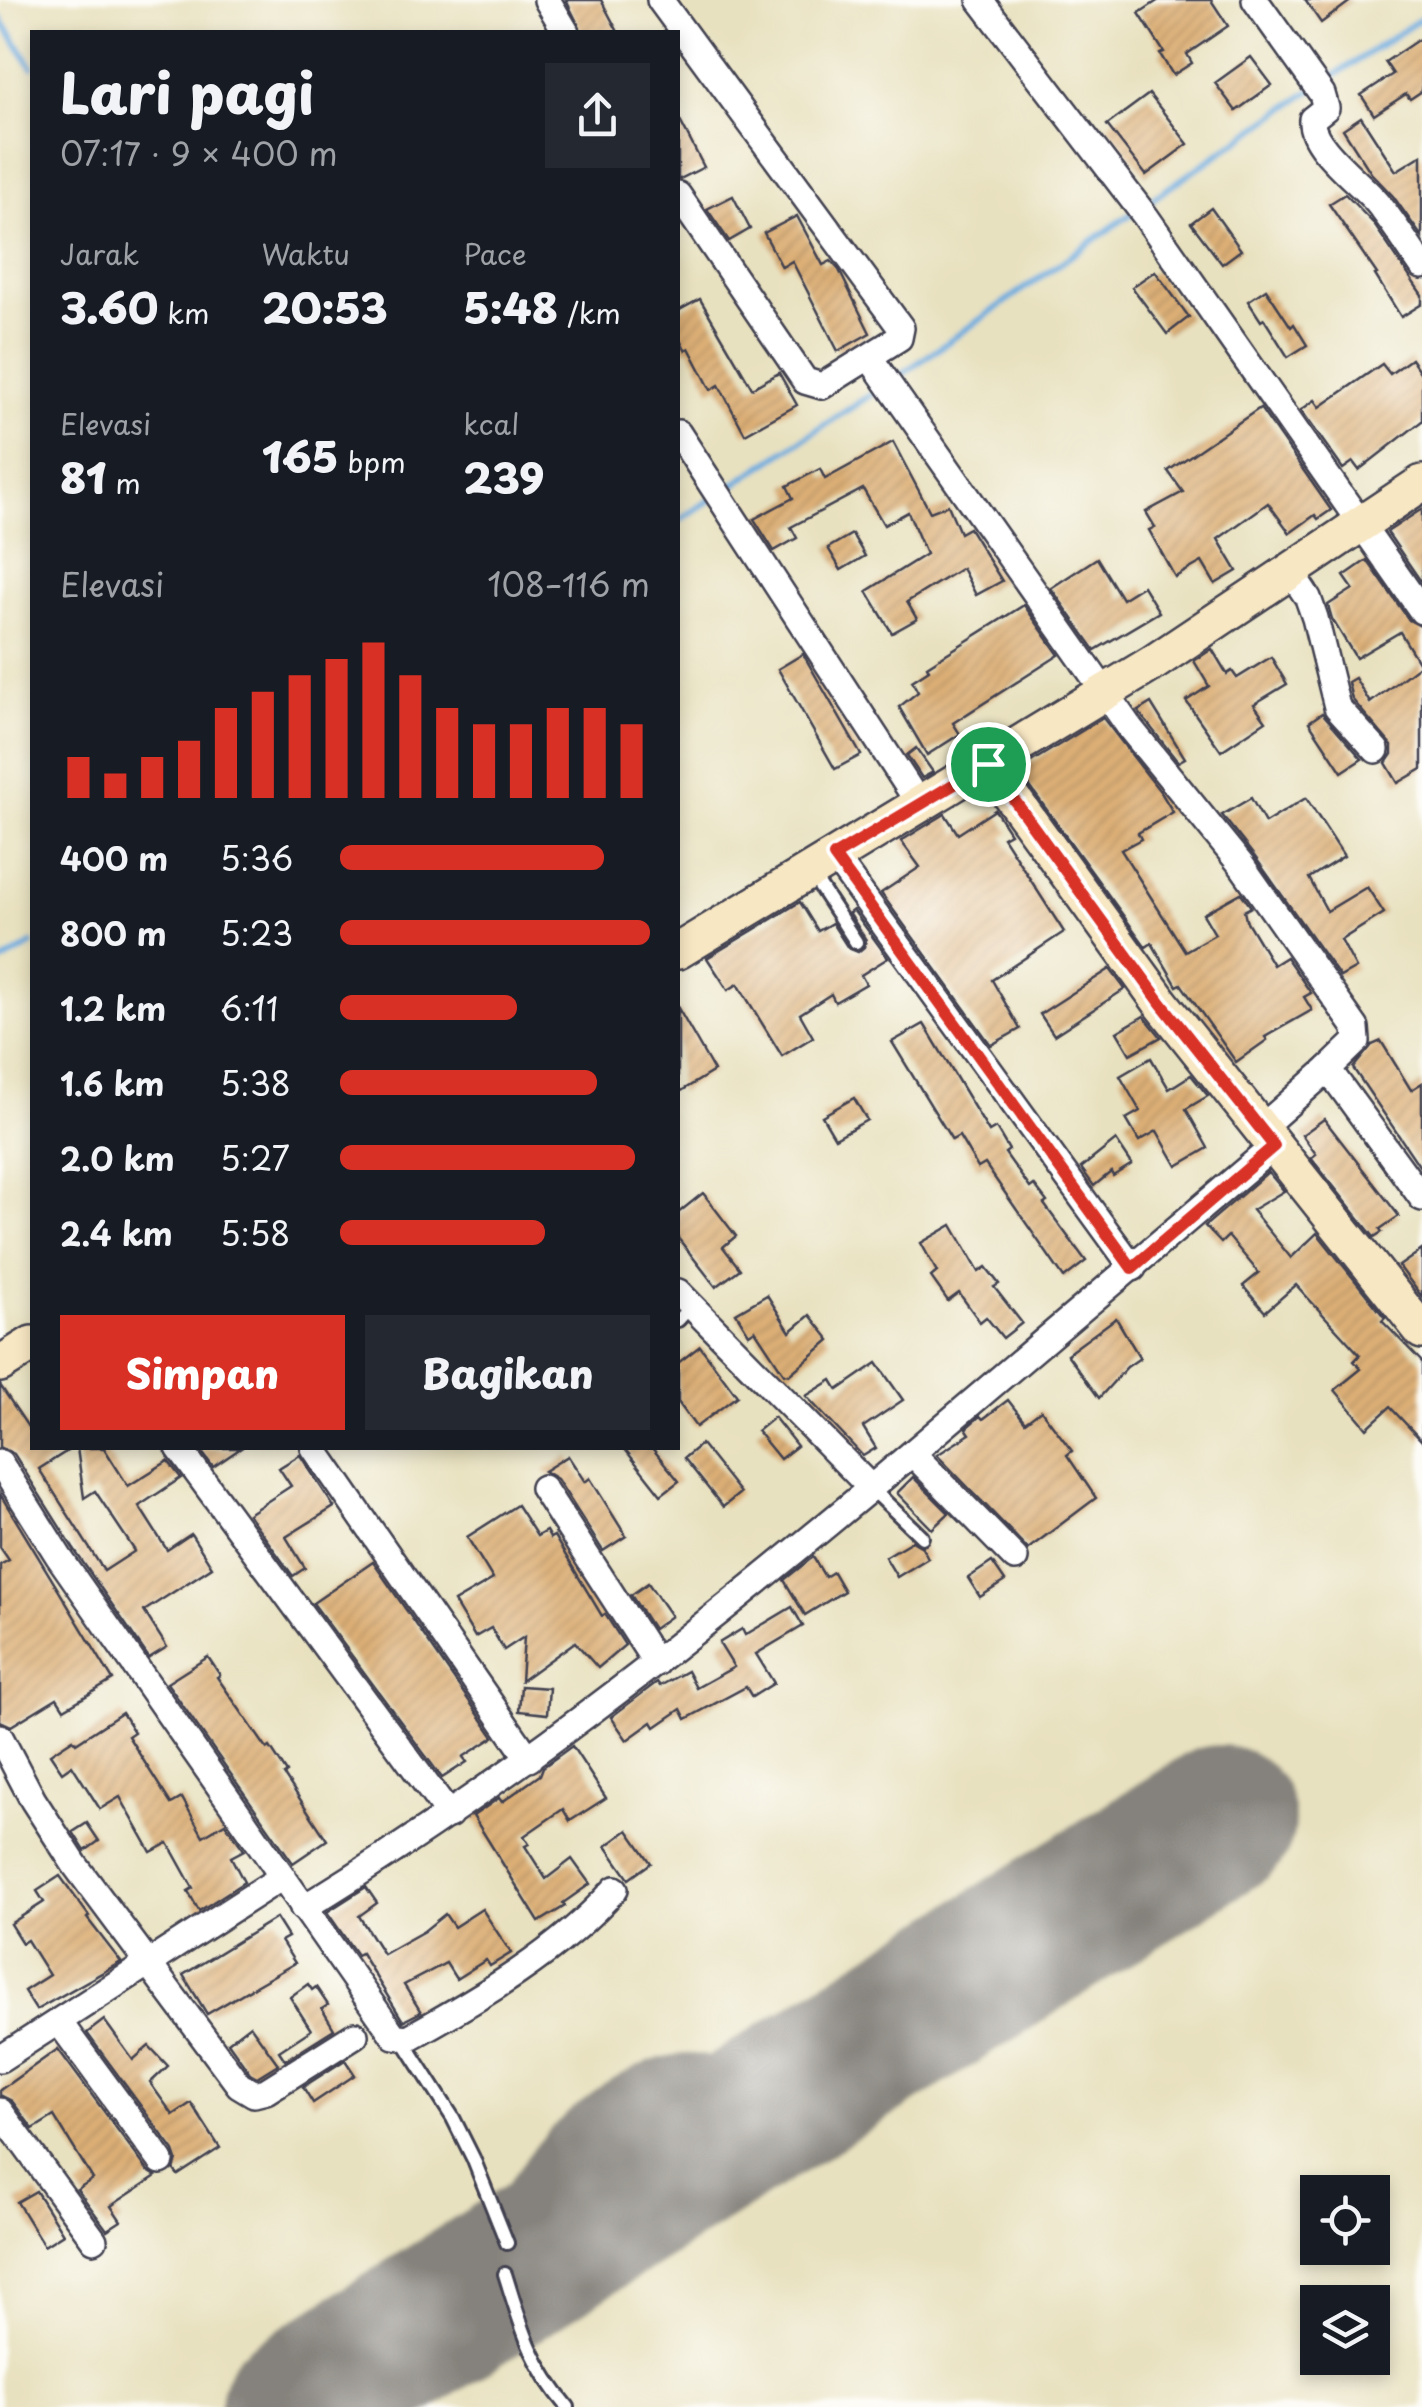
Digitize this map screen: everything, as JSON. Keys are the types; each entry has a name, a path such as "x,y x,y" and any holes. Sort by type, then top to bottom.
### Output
{"street":[{"path":"547,0 565,30"},
{"path":"660,0 901,328 882,374"},
{"path":"980,0 1146,218 1363,522 1422,612"},
{"path":"1255,0 1317,86 1326,108 1312,120 1312,130 1337,164 1380,206 1422,266"},
{"path":"680,198 805,381 822,386 882,374"},
{"path":"303,1908 529,1759 586,1712 656,1663 913,1454 1132,1268 1267,1137 1357,1041 1356,1028 1250,877 1130,728 882,374"},
{"path":"680,437 920,805"},
{"path":"680,949 1106,692 1422,482"},
{"path":"1290,571 1308,598 1338,706 1376,750"},
{"path":"988,764 1161,1003 1422,1330"},
{"path":"822,863 1132,1268"},
{"path":"1328,1069 1422,1198"},
{"path":"682,1305 871,1488"},
{"path":"0,1364 30,1345"},
{"path":"179,1450 448,1815"},
{"path":"315,1450 529,1759"},
{"path":"913,1454 1014,1558"},
{"path":"0,1463 59,1557 394,2036 403,2040 542,1955 576,1929 615,1889"},
{"path":"543,1488 656,1663"},
{"path":"0,1737 76,1865 239,2086 254,2094 266,2091 355,2035"},
{"path":"0,2059 282,1878"},
{"path":"59,2022 160,2161"},
{"path":"0,2111 94,2240"}],"lane":[{"path":"822,863 856,942"},
{"path":"871,1488 922,1536"},
{"path":"403,2040 460,2132 507,2243"},
{"path":"505,2274 530,2352 568,2407"}],"building":[{"path":"566,0 601,0 617,30 581,30"},
{"path":"1159,0 1211,0 1228,26 1187,54 1192,63 1173,75 1160,54 1164,52 1139,13"},
{"path":"1305,0 1352,0 1321,23"},
{"path":"1422,37 1422,91 1410,99 1406,94 1374,115 1361,95 1393,74 1385,62"},
{"path":"1251,57 1272,85 1236,111 1215,83"},
{"path":"1149,94 1188,144 1146,175 1107,125"},
{"path":"1361,117 1396,171 1422,155 1422,237 1371,173 1343,129"},
{"path":"680,121 704,167 680,179"},
{"path":"1345,194 1373,223 1422,295 1422,304 1401,317 1329,204"},
{"path":"733,196 750,229 729,241 707,209"},
{"path":"1211,208 1241,250 1222,264 1191,223"},
{"path":"797,216 823,265 831,261 839,270 870,333 838,351 792,261 782,267 764,233"},
{"path":"1155,271 1189,317 1167,334 1132,287"},
{"path":"1266,289 1307,345 1288,357 1248,301"},
{"path":"700,299 752,388 779,373 797,405 745,434 719,385 711,390 689,348 685,350 680,340 680,310"},
{"path":"1411,359 1422,375 1422,421 1359,470 1353,462 1343,469 1301,410 1315,400 1320,407 1382,364 1390,374"},
{"path":"1260,408 1331,510 1318,519 1315,515 1290,533 1268,503 1218,539 1237,571 1215,584 1202,562 1175,577 1149,530 1155,527 1146,512 1183,492 1168,471"},
{"path":"893,442 930,512 948,505 960,533 969,528 1002,581 976,595 962,568 907,602 917,619 892,633 867,591 926,554 908,512 884,525 863,489 791,527 797,538 774,551 754,519 793,498 787,486 820,469 825,479"},
{"path":"1422,509 1422,583 1387,532"},
{"path":"852,534 865,556 841,570 828,548"},
{"path":"1097,558 1122,599 1143,586 1159,612 1095,650 1051,588"},
{"path":"1367,560 1409,620 1422,627 1422,769 1398,783 1386,763 1392,746 1352,699 1348,682 1355,678 1370,703 1420,665 1400,632 1356,658 1332,619 1328,605 1353,589 1344,576"},
{"path":"1024,605 1059,655 953,723 960,734 927,755 899,707 918,692 912,681 929,670 927,666"},
{"path":"1212,649 1227,674 1232,671 1237,678 1271,657 1287,684 1254,704 1266,721 1221,751 1186,701 1209,686 1194,661"},
{"path":"803,654 861,755 835,769 778,669"},
{"path":"1151,703 1185,758 1178,762 1138,711"},
{"path":"1322,713 1362,759 1342,772 1309,722"},
{"path":"1103,718 1173,812 1138,833 1141,839 1121,850 1185,951 1215,934 1203,914 1241,893 1251,907 1244,911 1246,920 1273,965 1286,957 1311,993 1304,997 1312,1010 1265,1037 1267,1040 1236,1062 1181,984 1177,986 1152,943 1146,947 1018,770"},
{"path":"916,748 933,772 922,778 907,755"},
{"path":"1251,798 1265,823 1306,798 1344,856 1309,878 1327,911 1367,887 1384,913 1341,940 1356,968 1340,977 1222,815"},
{"path":"995,810 1010,833 1003,837 1064,932 992,980 1020,1029 991,1045 881,893 920,867 901,841 945,814 958,834"},
{"path":"800,902 818,931 832,923 848,948 858,952 866,940 849,913 853,910 888,958 861,975 866,984 835,1002 831,994 800,1014 813,1037 782,1056 738,984 728,990 707,958"},
{"path":"1110,969 1125,989 1054,1035 1040,1014"},
{"path":"680,1012 714,1071 680,1092"},
{"path":"1144,1016 1161,1037 1130,1054 1117,1032"},
{"path":"924,1024 989,1132 996,1128 1009,1150 1005,1153 1030,1188 1034,1185 1047,1202 1044,1204 1086,1261 1064,1278 985,1164 978,1168 959,1136 952,1140 892,1042"},
{"path":"1381,1041 1411,1090 1422,1083 1422,1170 1353,1068 1372,1045"},
{"path":"1151,1058 1169,1089 1191,1075 1208,1096 1186,1109 1208,1148 1177,1166 1157,1131 1139,1141 1126,1119 1140,1111 1120,1076"},
{"path":"854,1098 867,1120 835,1138 822,1116"},
{"path":"1324,1119 1399,1216 1374,1237 1311,1158 1316,1154 1302,1135"},
{"path":"1116,1140 1132,1164 1113,1176 1111,1172 1094,1186 1081,1168"},
{"path":"1268,1172 1284,1191 1252,1210 1291,1258 1317,1233 1385,1318 1382,1321 1422,1362 1422,1441 1390,1407 1367,1428 1335,1390 1361,1369 1354,1361 1360,1355 1296,1285 1265,1312 1243,1286 1259,1273 1228,1236 1221,1243 1205,1226"},
{"path":"703,1193 736,1236 723,1247 740,1269 716,1287 680,1241 680,1211"},
{"path":"952,1225 979,1272 986,1267 999,1284 994,1287 1022,1323 1003,1338 986,1317 980,1322 959,1293 948,1301 931,1277 937,1272 921,1243"},
{"path":"1422,1250 1422,1297 1399,1266"},
{"path":"767,1295 790,1332 810,1315 830,1340 789,1375 784,1374 755,1330 749,1334 736,1313"},
{"path":"1116,1318 1140,1358 1099,1398 1067,1354"},
{"path":"700,1346 737,1396 696,1427 680,1405 680,1361"},
{"path":"877,1363 903,1400 863,1427 876,1448 863,1456 806,1396 832,1380 838,1390"},
{"path":"0,1385 30,1430 30,1450 69,1450 39,1469 104,1571 135,1551 95,1491 84,1498 77,1450 105,1450 128,1486 168,1461 181,1478 139,1506 167,1550 191,1534 212,1567 144,1611 167,1647 149,1658 14,1454 0,1447"},
{"path":"1008,1400 1025,1422 1041,1410 1072,1451 1067,1455 1096,1498 1028,1549 937,1455 970,1434 966,1428 980,1416 983,1419"},
{"path":"774,1417 797,1446 780,1459 757,1431"},
{"path":"701,1444 740,1493 723,1507 684,1458"},
{"path":"200,1450 238,1450 213,1467"},
{"path":"626,1450 654,1450 679,1481 661,1495"},
{"path":"300,1455 334,1507 286,1537 305,1568 293,1576 248,1514 291,1486 279,1468"},
{"path":"568,1456 585,1482 590,1478 626,1536 603,1551 557,1479 544,1471"},
{"path":"913,1477 949,1513 932,1529 897,1493"},
{"path":"0,1494 113,1680 64,1709 57,1698 11,1726 0,1721 0,1565 9,1560 0,1547"},
{"path":"517,1505 537,1536 546,1531 550,1538 554,1536 602,1616 605,1614 625,1645 598,1668 575,1642 521,1681 524,1637 504,1650 491,1628 475,1637 454,1602 493,1579 467,1537"},
{"path":"912,1541 922,1547 928,1558 897,1577 885,1557"},
{"path":"813,1557 825,1577 833,1572 844,1591 805,1615 784,1580"},
{"path":"373,1562 494,1737 463,1757 467,1762 442,1778 313,1603"},
{"path":"992,1562 1005,1581 980,1597 968,1578"},
{"path":"648,1583 671,1616 653,1629 631,1595"},
{"path":"792,1607 803,1626 756,1654 774,1683 752,1697 746,1687 686,1719 681,1709 655,1727 652,1722 627,1740 611,1717 657,1682 660,1686 687,1671 696,1688 734,1667 719,1643 742,1629 745,1635"},
{"path":"208,1657 220,1675 217,1677 267,1749 270,1747 327,1840 293,1863 167,1683"},
{"path":"521,1686 549,1688 547,1714 519,1711"},
{"path":"122,1713 134,1732 128,1736 171,1804 182,1798 203,1836 225,1823 244,1850 231,1857 244,1882 199,1911 188,1891 193,1888 168,1843 151,1852 120,1797 100,1809 72,1765 62,1772 50,1754 73,1739 76,1743"},
{"path":"572,1746 606,1798 570,1821 563,1809 524,1836 529,1844 525,1846 546,1879 572,1859 590,1884 539,1922 473,1816 499,1798 502,1802"},
{"path":"87,1823 99,1841 85,1851 73,1832"},
{"path":"628,1830 651,1863 629,1879 606,1846"},
{"path":"60,1876 121,1962 36,2010 24,1991 49,1975 27,1940 22,1943 10,1924 44,1902 37,1891"},
{"path":"366,1887 377,1903 359,1916 383,1954 445,1914 454,1927 482,1909 511,1953 490,1966 486,1960 456,1979 446,1963 404,1985 421,2012 403,2021 361,1953 357,1955 327,1912"},
{"path":"276,1918 288,1937 281,1941 295,1963 207,2014 183,1975"},
{"path":"308,1984 312,1990 316,1987 328,2005 322,2009 334,2029 285,2060 279,2051 311,2030 290,1997"},
{"path":"104,2020 133,2060 149,2046 168,2066 150,2083 173,2115 191,2103 220,2148 178,2175 174,2170 174,2151 87,2033"},
{"path":"250,2025 278,2064 257,2077 228,2042"},
{"path":"58,2049 148,2171 156,2176 111,2206 121,2221 107,2230 77,2189 93,2179 54,2116 33,2129 12,2101 0,2095 0,2090"},
{"path":"345,2060 355,2075 313,2103 303,2087"},
{"path":"36,2191 63,2234 44,2246 17,2202"}],"waterway":[{"path":"996,0 1009,17"},
{"path":"0,18 30,64"},
{"path":"1323,83 1422,18"},
{"path":"1145,204 1312,90"},
{"path":"895,379 1135,211"},
{"path":"724,491 884,386"},
{"path":"680,520 713,498"},
{"path":"0,963 30,945"}],"taxiway":[{"path":"471,2295 561,2162 622,2109 648,2094 674,2086 698,2085 718,2094 733,2117 728,2132"}],"runway":[{"path":"295,2407 1220,1820"}],"route":[{"path":"988,764 1161,1003 1274,1146 1132,1268 834,856 988,764"}]}
